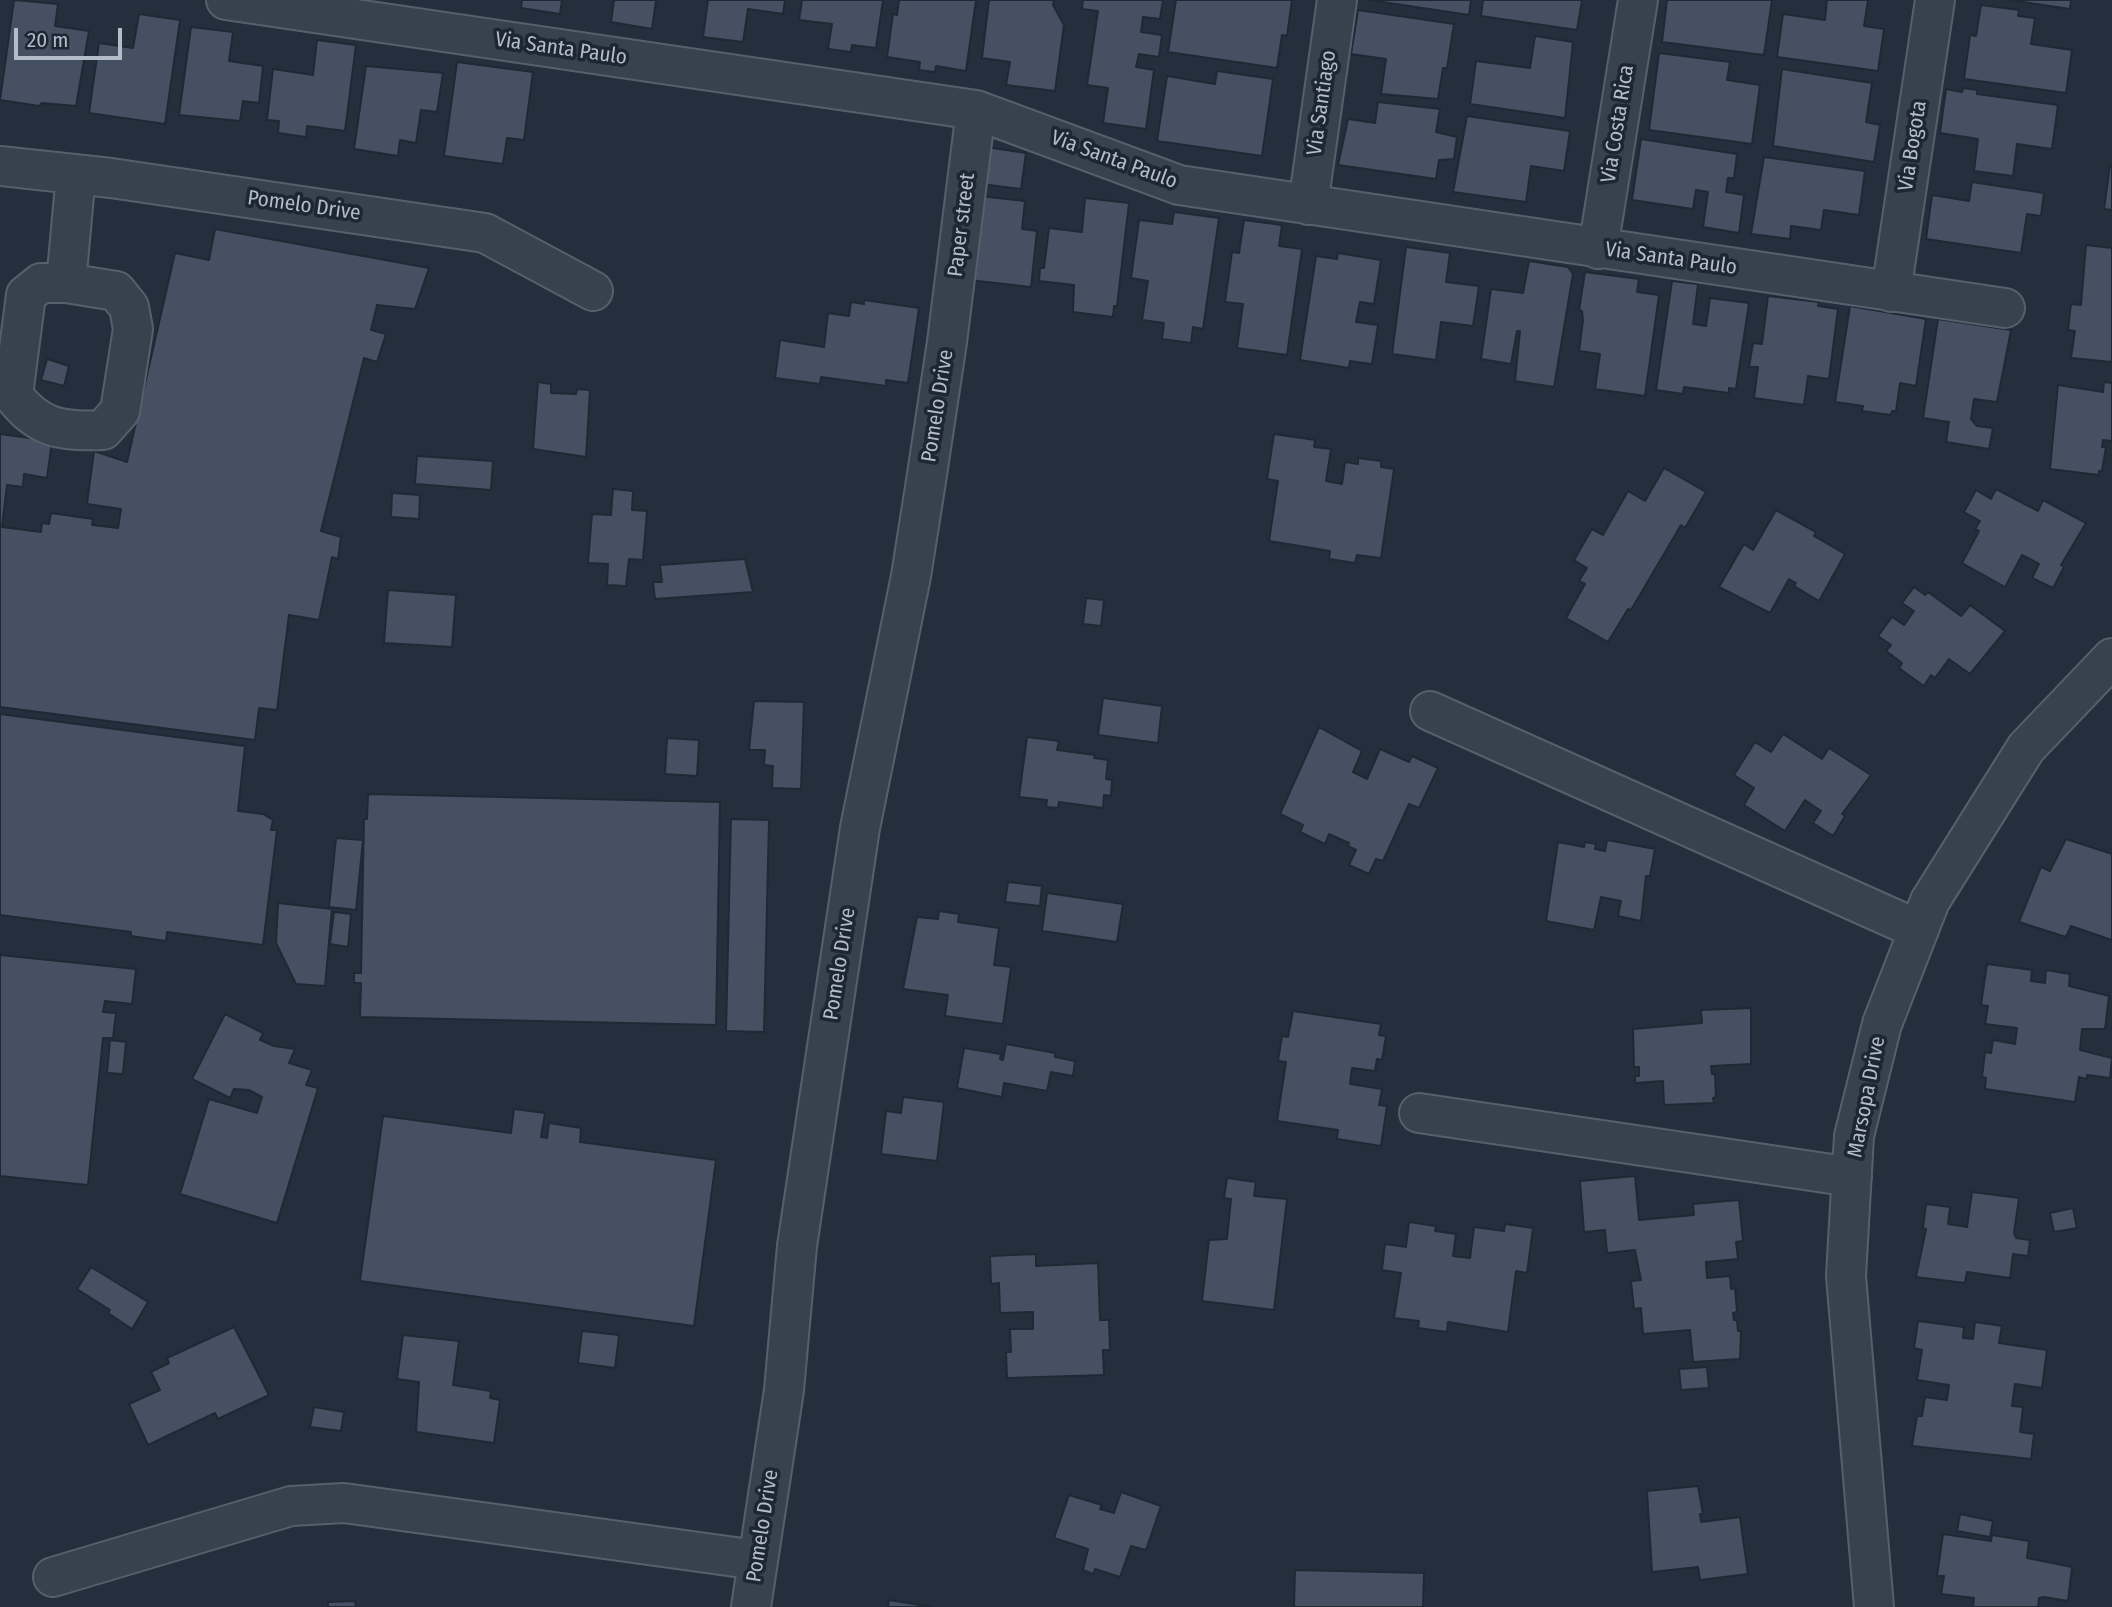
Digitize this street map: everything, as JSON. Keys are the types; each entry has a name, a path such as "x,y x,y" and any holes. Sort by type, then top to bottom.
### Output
{"street":[{"name":"Via Santa Paulo","path":"226,0 297,5 975,118 1179,185 2005,308"},
{"name":"Via Santiago","path":"1308,205 1337,0"},
{"name":"Via Costa Rica","path":"1598,248 1638,0"},
{"name":"Via Bogota","path":"1891,292 1935,0"},
{"name":"Paper street","path":"949,324 975,118"},
{"name":"Pomelo Drive","path":"0,166 76,174 485,233 593,291"},
{"path":"66,282 76,174"},
{"name":"Pomelo Drive","path":"751,1607 784,1390 797,1246 858,842 911,576 949,324"},
{"name":"Marsopa Drive","path":"1874,1607 1846,1276 1854,1136 1882,1024 1930,901 2026,748 2112,658"},
{"path":"1430,711 1919,930"},
{"path":"1419,1113 1852,1177"},
{"path":"53,1577 290,1506 344,1503 757,1560"}],"building":[{"path":"14,0 58,4 55,26 89,31 76,106 42,103 39,106 0,100"},
{"path":"522,0 562,0 560,14 521,8"},
{"path":"614,0 656,0 652,29 611,22"},
{"path":"708,0 785,0 783,14 748,9 743,42 703,37"},
{"path":"802,0 883,0 876,48 852,45 851,52 828,49 832,24 799,20"},
{"path":"899,0 976,0 966,71 936,66 935,72 919,70 920,62 887,57 893,14 897,15"},
{"path":"989,0 1054,0 1053,5 1064,25 1055,91 1006,85 1010,62 982,58"},
{"path":"1083,0 1163,0 1160,19 1143,17 1141,32 1162,35 1159,57 1139,54 1136,67 1154,70 1146,129 1103,123 1108,88 1087,85 1098,11 1082,9"},
{"path":"1176,0 1292,0 1287,36 1282,35 1277,68 1168,52"},
{"path":"1369,0 1471,0 1469,15"},
{"path":"1483,0 1582,0 1577,30 1481,16"},
{"path":"1667,0 1772,0 1764,55 1662,42"},
{"path":"1827,0 1868,0 1864,26 1884,29 1878,71 1777,57 1783,14 1825,20"},
{"path":"2009,0 2071,0 2070,9"},
{"path":"1981,5 2019,10 2018,16 2035,18 2031,44 2072,50 2066,93 1964,79 1970,35 1976,36"},
{"path":"1358,10 1454,24 1447,68 1443,68 1438,99 1381,94 1386,59 1351,54"},
{"path":"139,14 180,20 165,124 89,113 99,43 133,48"},
{"path":"191,27 233,32 229,61 263,66 259,103 243,101 240,121 179,115"},
{"path":"1535,36 1573,42 1565,118 1470,104 1476,61 1530,68"},
{"path":"317,40 356,45 345,131 307,126 306,137 278,133 279,121 267,120 273,69 313,75"},
{"path":"1659,53 1730,62 1727,80 1760,85 1752,144 1649,130"},
{"path":"457,62 533,72 524,140 507,138 503,164 444,156"},
{"path":"366,66 443,73 437,112 421,110 416,143 400,140 398,156 354,149"},
{"path":"1782,69 1872,83 1866,122 1880,125 1874,162 1773,146"},
{"path":"1217,71 1273,79 1262,156 1157,141 1167,76 1215,84"},
{"path":"1963,88 1977,90 1977,94 2058,105 2052,149 2017,144 2013,176 1974,171 1978,139 1940,133 1946,89 1962,92"},
{"path":"1378,102 1440,109 1436,132 1457,137 1454,159 1439,160 1436,179 1338,165 1348,119 1375,123"},
{"path":"1467,116 1570,131 1564,171 1531,166 1526,202 1453,192"},
{"path":"1641,139 1737,154 1734,178 1728,178 1726,192 1744,195 1739,233 1703,227 1708,192 1696,190 1693,209 1632,200"},
{"path":"986,147 1026,153 1021,189 981,184"},
{"path":"1764,157 1865,171 1859,215 1824,210 1821,230 1791,226 1790,239 1751,234"},
{"path":"2112,165 2112,210 2104,209"},
{"path":"1972,182 2044,193 2041,216 2027,214 2021,253 1926,239 1932,195 1969,201"},
{"path":"979,196 1025,201 1022,229 1037,231 1031,287 969,280"},
{"path":"1085,198 1129,203 1117,306 1114,306 1113,317 1073,312 1074,285 1039,281 1040,268 1044,268 1049,228 1082,232"},
{"path":"1174,212 1219,218 1203,329 1193,327 1191,343 1162,339 1164,323 1142,320 1148,281 1131,278 1139,220 1172,224"},
{"path":"1244,220 1282,225 1279,246 1302,249 1287,355 1237,348 1243,304 1225,302 1232,252 1239,253"},
{"path":"215,229 429,268 415,309 377,305 371,330 386,334 377,362 364,358 321,531 341,537 338,559 332,557 319,620 289,615 277,710 259,708 255,740 0,707 0,434 52,441 47,478 24,474 23,487 7,485 2,527 41,532 42,523 49,524 51,513 93,519 92,525 118,528 121,509 87,504 94,451 127,462 175,253 209,260"},
{"path":"2086,245 2112,248 2112,362 2071,358 2075,331 2068,330 2071,304 2081,305"},
{"path":"1406,247 1450,253 1446,282 1479,286 1473,326 1441,322 1436,360 1392,354"},
{"path":"1338,253 1381,260 1374,304 1360,302 1356,322 1378,325 1372,364 1350,361 1349,368 1300,360 1316,256 1337,259"},
{"path":"1529,261 1568,267 1573,274 1554,387 1515,381 1520,331 1517,331 1511,364 1481,359 1491,289 1523,293"},
{"path":"1585,272 1639,279 1637,292 1659,295 1645,396 1595,389 1600,354 1579,351 1583,320 1582,311 1579,310"},
{"path":"1672,281 1698,284 1693,324 1706,326 1710,298 1749,303 1736,389 1729,388 1729,393 1684,387 1683,394 1656,390"},
{"path":"1768,296 1819,302 1818,306 1838,309 1829,379 1808,376 1804,405 1754,398 1758,367 1749,367 1753,343 1762,344"},
{"path":"864,300 919,308 908,383 886,380 886,386 821,377 820,384 775,378 780,340 824,347 828,313 849,316 851,302 864,304"},
{"path":"1850,306 1926,319 1916,386 1900,383 1896,411 1892,411 1891,415 1862,411 1863,406 1835,402"},
{"path":"1938,319 2011,330 1997,402 1974,399 1971,419 1977,426 1993,428 1989,449 1946,442 1949,422 1923,418"},
{"path":"47,359 69,366 64,386 41,380"},
{"path":"538,382 551,384 551,393 576,394 577,389 590,390 586,457 533,449"},
{"path":"2104,382 2112,383 2112,441 2103,440 2102,447 2106,447 2102,471 2099,471 2099,475 2050,469 2058,385 2103,392"},
{"path":"1274,434 1315,440 1314,447 1331,449 1326,481 1342,484 1345,462 1358,464 1358,458 1381,461 1381,467 1394,469 1381,558 1357,555 1355,563 1329,559 1330,551 1269,541 1278,481 1267,479"},
{"path":"417,456 493,461 491,490 415,484"},
{"path":"1664,468 1706,492 1685,528 1681,525 1631,610 1628,609 1608,642 1566,618 1585,584 1579,581 1587,568 1574,560 1592,529 1603,535 1628,491 1645,501"},
{"path":"613,489 633,491 632,510 647,511 643,560 629,559 626,586 607,585 608,564 588,563 592,514 611,515"},
{"path":"1996,489 2038,511 2043,500 2086,523 2061,565 2064,567 2053,588 2032,578 2039,564 2022,555 2005,587 1962,563 1979,531 1975,529 1980,521 1964,512 1976,490 1991,499"},
{"path":"392,493 420,495 419,519 391,517"},
{"path":"1776,510 1816,532 1814,536 1845,554 1819,601 1794,586 1796,583 1789,579 1770,613 1719,587 1744,544 1753,550"},
{"path":"745,559 753,592 655,599 653,582 662,582 660,565"},
{"path":"1914,587 1925,595 1928,592 1961,616 1970,605 2005,631 1970,674 1949,659 1935,678 1931,675 1924,686 1899,668 1902,663 1886,651 1891,645 1878,636 1892,617 1904,625 1914,611 1902,603"},
{"path":"388,590 456,595 452,647 384,643"},
{"path":"1086,598 1104,600 1101,626 1083,624"},
{"path":"1103,698 1162,706 1158,743 1098,735"},
{"path":"754,701 804,702 801,789 772,788 773,766 764,765 765,750 749,750"},
{"path":"0,714 245,746 238,811 263,814 273,820 271,830 277,830 263,945 167,932 166,941 131,936 131,932 0,915"},
{"path":"1319,727 1362,751 1353,772 1367,779 1380,749 1409,762 1412,756 1438,768 1419,808 1409,804 1383,861 1376,859 1369,874 1349,865 1356,850 1348,846 1349,843 1329,834 1325,844 1300,832 1303,825 1280,814"},
{"path":"1783,734 1822,759 1829,748 1871,775 1842,814 1845,816 1833,836 1813,823 1821,811 1805,800 1785,831 1744,805 1754,788 1734,775 1755,742 1771,752"},
{"path":"1027,737 1059,741 1057,750 1095,755 1094,758 1108,760 1106,779 1112,780 1111,796 1104,795 1103,808 1059,802 1058,808 1046,807 1047,800 1019,797"},
{"path":"667,738 699,740 697,776 665,774"},
{"path":"368,794 720,802 716,1025 360,1017 361,983 354,983 354,973 361,973 364,819 367,819"},
{"path":"731,819 769,820 764,1032 726,1031"},
{"path":"336,838 363,840 356,910 329,907"},
{"path":"2066,839 2112,854 2112,940 2071,926 2066,937 2019,922 2041,867 2050,871"},
{"path":"1607,840 1655,849 1650,876 1646,876 1641,921 1618,916 1621,901 1601,897 1594,930 1546,921 1558,842 1584,847 1585,842 1596,844 1595,849 1605,851"},
{"path":"1008,882 1042,886 1040,906 1005,902"},
{"path":"1047,893 1123,904 1117,942 1042,931"},
{"path":"278,903 332,909 325,986 296,984 276,943"},
{"path":"939,911 959,914 958,922 999,928 994,965 1011,967 1003,1024 945,1016 948,995 903,989 917,917 938,919"},
{"path":"334,912 351,914 348,947 330,944"},
{"path":"0,955 136,969 132,1004 105,1001 103,1012 116,1013 113,1038 103,1038 88,1185 0,1176"},
{"path":"1987,964 2032,970 2031,981 2045,983 2046,970 2070,974 2069,986 2109,996 2105,1029 2082,1029 2080,1050 2112,1058 2110,1078 2087,1075 2087,1079 2079,1077 2075,1102 1985,1089 1986,1078 1982,1077 1985,1052 1991,1053 1993,1040 2015,1044 2017,1028 1985,1024 1988,1006 1981,1005"},
{"path":"1751,1008 1751,1064 1711,1066 1712,1074 1715,1074 1714,1103 1664,1105 1663,1081 1635,1083 1635,1076 1639,1076 1639,1067 1634,1067 1633,1029 1702,1023 1701,1010"},
{"path":"1293,1011 1381,1024 1379,1035 1386,1036 1382,1060 1377,1059 1375,1071 1352,1068 1350,1084 1382,1089 1379,1105 1387,1106 1381,1146 1337,1139 1338,1130 1277,1121 1286,1062 1278,1061 1282,1036 1288,1037"},
{"path":"225,1014 263,1033 260,1040 274,1046 295,1049 289,1063 312,1070 306,1085 318,1088 277,1223 180,1194 209,1099 257,1113 262,1097 249,1090 234,1089 230,1098 192,1079"},
{"path":"110,1040 126,1042 123,1074 107,1073"},
{"path":"1006,1044 1055,1053 1055,1057 1075,1061 1073,1076 1051,1072 1047,1091 1004,1083 1002,1097 957,1088 964,1048 1001,1054 1000,1059 1003,1060"},
{"path":"903,1097 944,1102 937,1161 881,1154 886,1111 901,1113"},
{"path":"514,1109 545,1113 541,1137 547,1138 549,1123 581,1128 580,1142 716,1160 694,1326 360,1281 383,1116 511,1133"},
{"path":"1635,1176 1639,1220 1694,1215 1693,1204 1739,1200 1743,1241 1736,1242 1738,1259 1706,1262 1707,1278 1730,1276 1731,1289 1735,1288 1737,1312 1733,1313 1738,1331 1741,1331 1740,1359 1693,1362 1690,1330 1643,1334 1641,1308 1634,1309 1631,1281 1641,1280 1635,1250 1607,1253 1605,1230 1584,1232 1580,1181"},
{"path":"1227,1178 1256,1182 1254,1196 1287,1199 1274,1310 1202,1301 1209,1240 1227,1239 1231,1199 1224,1198"},
{"path":"1972,1192 2019,1198 2014,1233 2016,1238 2030,1240 2028,1256 2013,1254 2010,1278 1967,1272 1965,1283 1916,1277 1926,1229 1923,1228 1926,1204 1950,1207 1948,1224 1967,1227"},
{"path":"2073,1208 2077,1228 2054,1232 2050,1213"},
{"path":"1409,1222 1436,1226 1435,1231 1456,1234 1453,1256 1470,1258 1474,1227 1504,1231 1505,1224 1533,1228 1527,1273 1516,1271 1508,1332 1448,1322 1447,1332 1418,1328 1419,1321 1394,1318 1401,1273 1382,1270 1385,1244 1406,1247"},
{"path":"1036,1254 1036,1266 1098,1263 1100,1320 1109,1320 1110,1350 1103,1350 1104,1375 1007,1378 1006,1352 1011,1352 1010,1329 1033,1329 1033,1312 1000,1313 999,1283 991,1284 990,1256"},
{"path":"91,1267 148,1302 132,1329 108,1313 110,1310 77,1289"},
{"path":"1918,1321 1964,1327 1963,1338 1973,1339 1975,1322 2002,1326 1999,1343 2047,1350 2042,1388 2015,1384 2012,1406 2023,1407 2020,1432 2034,1434 2031,1459 1912,1446 1917,1416 1922,1416 1925,1397 1947,1400 1949,1385 1917,1380 1922,1350 1914,1348"},
{"path":"234,1327 269,1395 218,1419 215,1413 148,1445 129,1404 160,1390 151,1372 169,1363 167,1358"},
{"path":"582,1331 619,1335 615,1368 578,1363"},
{"path":"403,1335 459,1341 453,1385 491,1391 490,1398 500,1400 494,1443 416,1432 419,1382 397,1379"},
{"path":"1707,1367 1709,1388 1681,1390 1679,1369"},
{"path":"314,1407 344,1412 341,1431 310,1427"},
{"path":"1698,1486 1703,1514 1700,1514 1701,1522 1740,1517 1748,1574 1700,1580 1698,1567 1652,1572 1647,1491"},
{"path":"1121,1492 1161,1506 1146,1550 1131,1546 1120,1577 1095,1569 1093,1574 1083,1570 1088,1549 1054,1538 1069,1495 1102,1505 1100,1509 1114,1513"},
{"path":"1960,1514 1993,1521 1990,1537 1957,1531"},
{"path":"1943,1534 1991,1541 1992,1535 2029,1541 2027,1558 2072,1567 2068,1601 2044,1597 2039,1598 2038,1607 1973,1607 1974,1598 1941,1594 1944,1576 1937,1576"},
{"path":"1295,1570 1424,1573 1423,1607 1294,1607"},
{"path":"889,1600 932,1607 888,1607"},
{"path":"355,1601 356,1607 328,1607 328,1602"}]}
